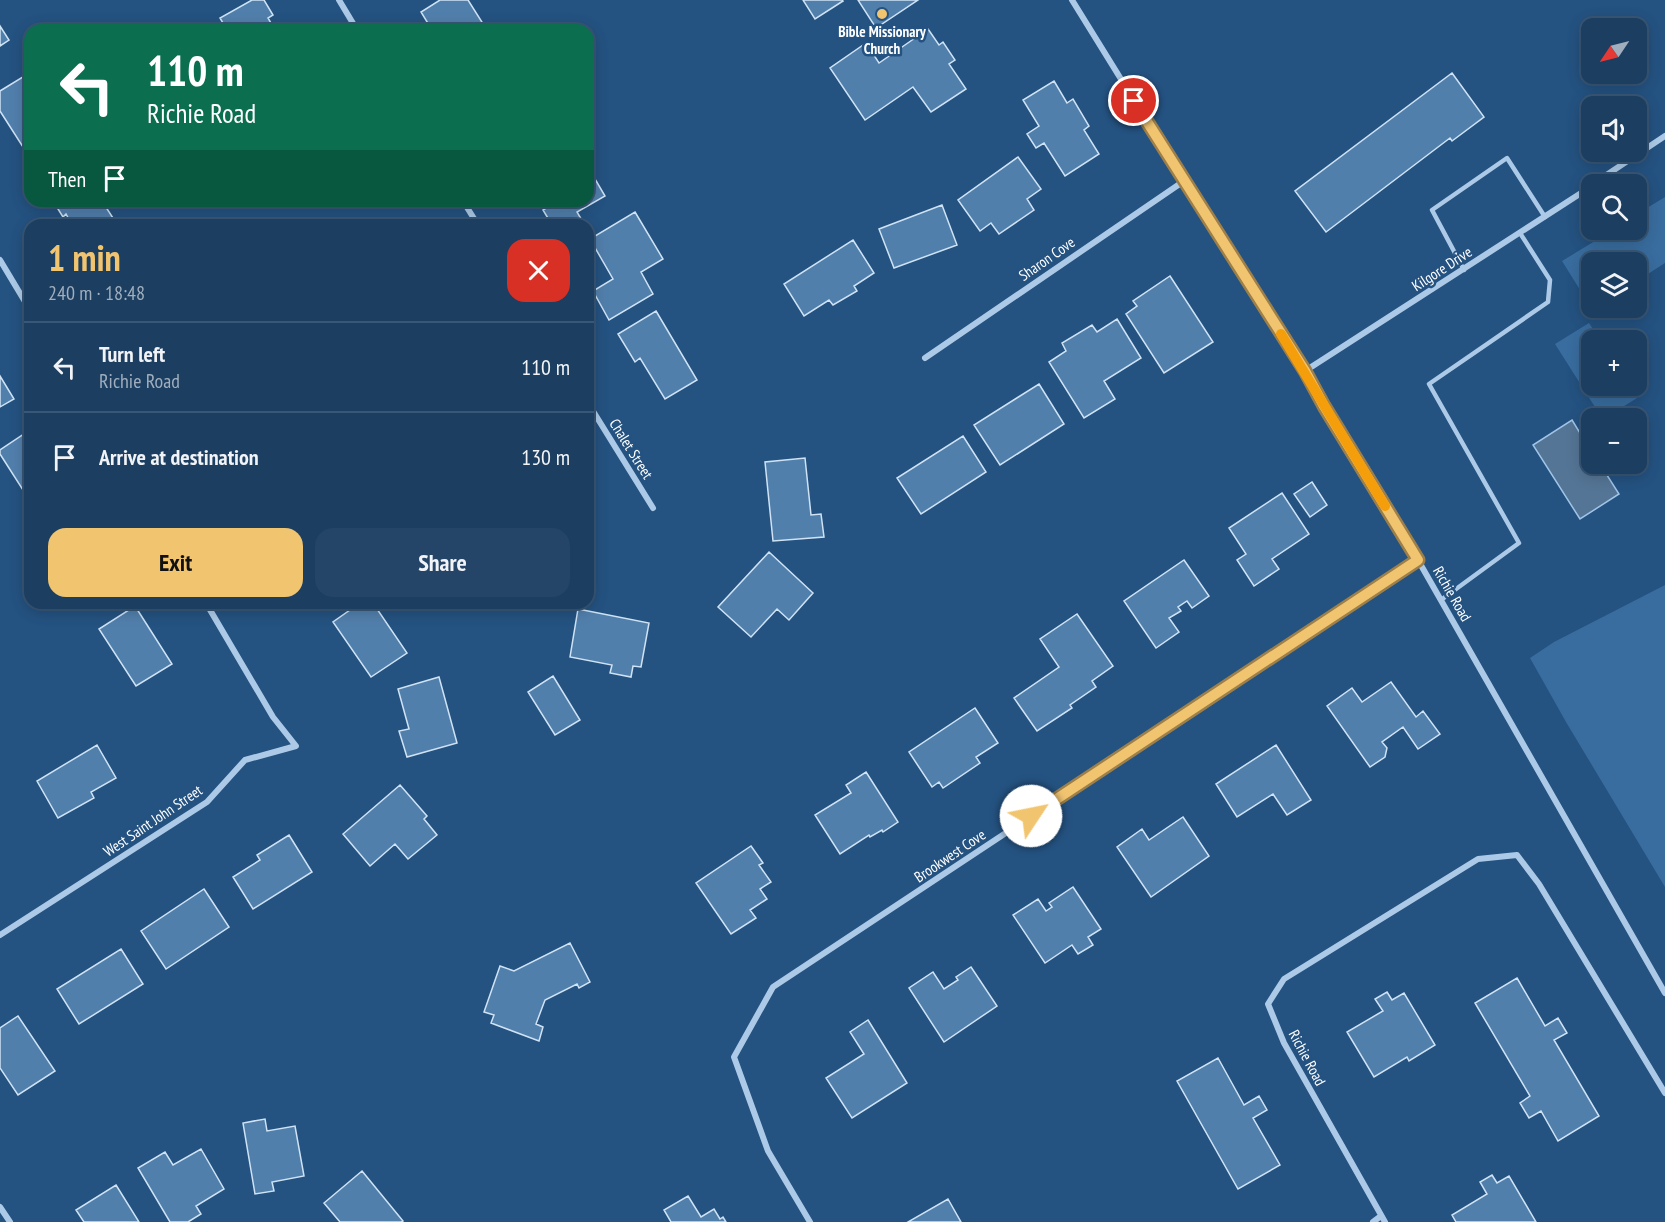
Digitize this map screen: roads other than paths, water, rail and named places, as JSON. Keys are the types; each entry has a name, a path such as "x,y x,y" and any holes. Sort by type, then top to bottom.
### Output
{"street":[{"path":"339,0 353,24"},
{"name":"Richie Road","path":"1072,0 1305,371 1418,560 1665,993"},
{"name":"Kilgore Drive","path":"1608,174 1665,136"},
{"name":"Sharon Cove","path":"925,357 1184,181"},
{"name":"Kilgore Drive","path":"1305,371 1581,192"},
{"path":"0,260 24,300"},
{"name":"Chalet Street","path":"594,413 653,508"},
{"name":"Brookwest Cove","path":"810,1222 768,1151 734,1057 773,987 1418,560"},
{"name":"West Saint John Street","path":"0,935 207,802 245,760 296,746 273,717 210,609"},
{"name":"Richie Road","path":"1373,1222 1383,1219 1284,1043 1268,1004 1284,979 1478,859 1517,855 1539,884 1665,1093"},
{"path":"0,1207 10,1222"}],"lane":[{"path":"1464,270 1432,210 1507,158 1545,217"},
{"path":"1441,600 1519,543 1429,384 1548,302 1550,280 1520,233"}],"place":[{"name":"Bible Missionary Church","path":"882,14"}]}
